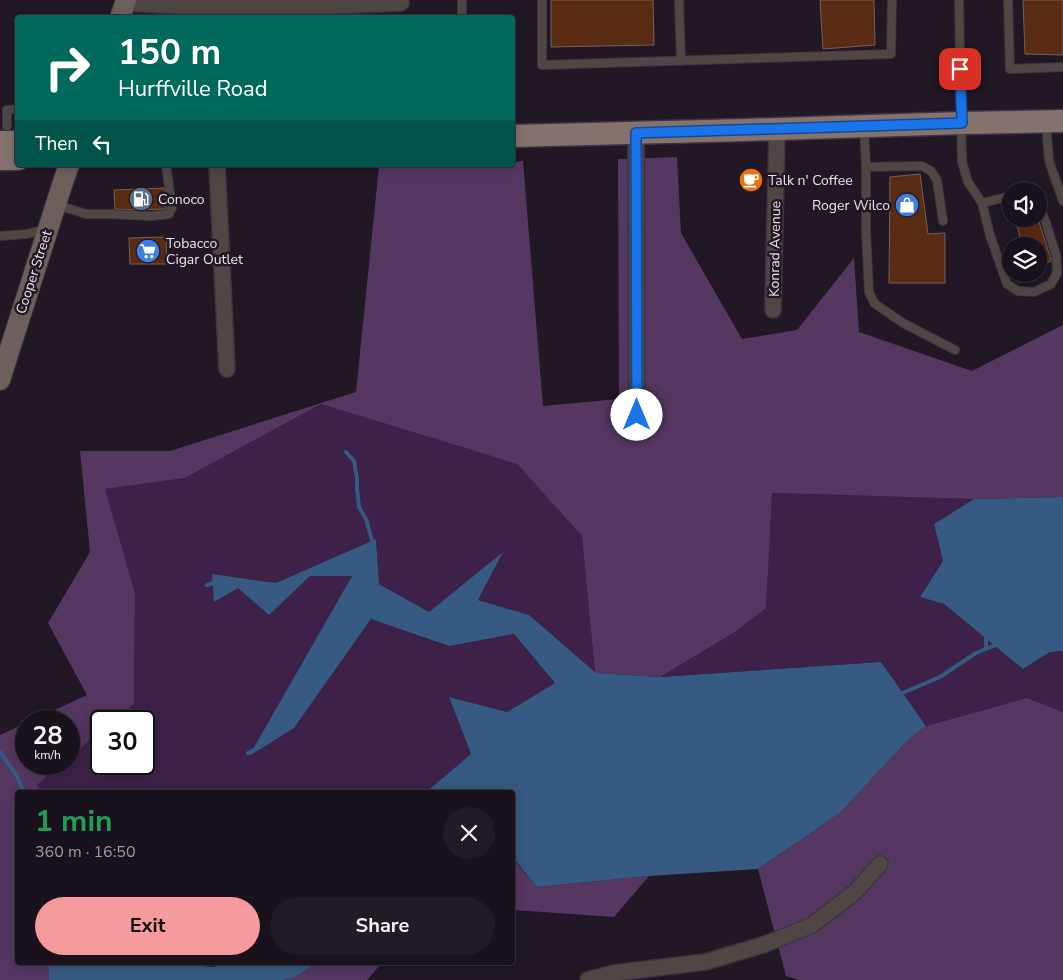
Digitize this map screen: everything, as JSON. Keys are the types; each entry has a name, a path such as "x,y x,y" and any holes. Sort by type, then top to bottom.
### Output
{"main road":[{"path":"515,136 1054,121"},
{"name":"Cooper Street","path":"0,380 68,167"}],"street":[{"path":"124,7 332,6 401,3"},
{"name":"Konrad Avenue","path":"773,310 777,129"},
{"path":"636,133 637,415"},
{"path":"218,167 227,369"},
{"path":"588,980 614,973 705,962 771,942 812,925 855,892 880,864"}],"lane":[{"path":"462,0 462,15"},
{"path":"542,0 542,65 891,54 892,0"},
{"path":"679,0 680,61"},
{"path":"959,0 962,162 968,182 982,203 990,236 1008,284 1018,291 1034,292 1051,284 1057,273 1056,255 1047,226"},
{"path":"1008,0 1010,69 1063,67"},
{"path":"10,142 7,110 15,109"},
{"path":"1054,121 1049,161 1063,201"},
{"path":"864,126 869,292 874,303 903,323 955,350"},
{"path":"866,167 922,166 931,171 936,180 943,221"},
{"path":"55,205 86,214 152,216 169,214 172,208 166,167"},
{"path":"982,203 1002,198"},
{"path":"0,236 27,234 38,231 46,234"}],"shaded area":[{"path":"677,157 681,233 742,339 797,330 854,258 859,332 972,371 1063,325 1063,497 974,499 772,493 766,608 735,632 660,677 595,673 582,536 517,464 321,404 185,478 105,489 135,593 134,704 127,710 90,710 90,740 80,749 80,710 55,710 87,695 48,623 90,552 80,451 170,451 356,392 379,167 515,167 515,162 523,161 543,406 619,399 618,159"},
{"path":"321,404 517,464 582,536 595,673 529,615 478,600 502,553 429,612 379,584 376,539 276,583 212,574 238,588 269,615 310,576 352,576 250,755 294,728 371,619 449,646 514,634 555,683 507,712 449,697 471,754 428,790 41,790 37,785 49,775 80,775 80,749 90,740 90,775 155,775 155,710 127,710 134,704 135,593 104,489 185,478"},
{"path":"772,493 974,499 934,524 943,561 920,597 944,604 1023,669 1050,652 1063,651 1063,712 1027,698 926,726 881,662 660,677 735,632 765,608"},
{"path":"1027,698 1063,712 1063,980 799,980 786,976 758,869 840,813 909,739 926,726"},
{"path":"15,728 15,775 49,775 37,785 41,790 15,790 15,965 49,965 49,980 0,980 0,735"},
{"path":"515,861 537,887 649,876 614,917 515,910"},
{"path":"314,965 380,965 367,980 283,980 294,978"}],"water":[{"path":"1063,497 1063,651 1050,652 1023,669 944,604 920,597 943,561 934,524 974,499"},
{"path":"376,539 379,584 429,612 503,552 478,600 529,615 596,673 660,677 881,662 926,726 909,739 840,813 758,869 649,876 537,887 515,860 515,790 428,790 471,754 449,697 507,712 555,683 514,634 449,646 371,619 294,728 249,756 352,576 310,576 269,615 238,588 214,602 212,574 276,583"},
{"path":"49,965 189,965 214,967 220,965 314,965 294,978 283,980 49,980"}],"building":[{"path":"551,0 653,0 654,45 551,47"},
{"path":"820,0 874,0 875,45 823,49"},
{"path":"1023,0 1063,0 1063,55 1025,54"},
{"name":"Roger Wilco","path":"920,174 928,234 945,233 945,283 889,283 890,177"},
{"name":"Conoco","path":"164,188 165,209 115,209 114,190"},
{"path":"1017,227 1041,227 1044,237 1020,237"},
{"name":"Tobacco Cigar Outlet","path":"166,237 167,264 130,264 129,238"},
{"path":"1047,247 1050,256 1051,261 1047,263"}],"waterway":[{"path":"346,452 354,461 359,507 366,519 373,544"},
{"path":"207,585 216,582"},
{"path":"986,633 986,649"},
{"path":"900,694 940,677 976,653 998,644"},
{"path":"248,753 256,749"},
{"path":"0,752 17,776 23,790"}],"place":[{"name":"Talk n' Coffee","path":"751,180"},
{"name":"Conoco","path":"141,199"},
{"name":"Roger Wilco","path":"907,205"},
{"name":"Tobacco Cigar Outlet","path":"148,251"}],"route":[{"path":"637,415 636,133 962,123 960,69"}]}
